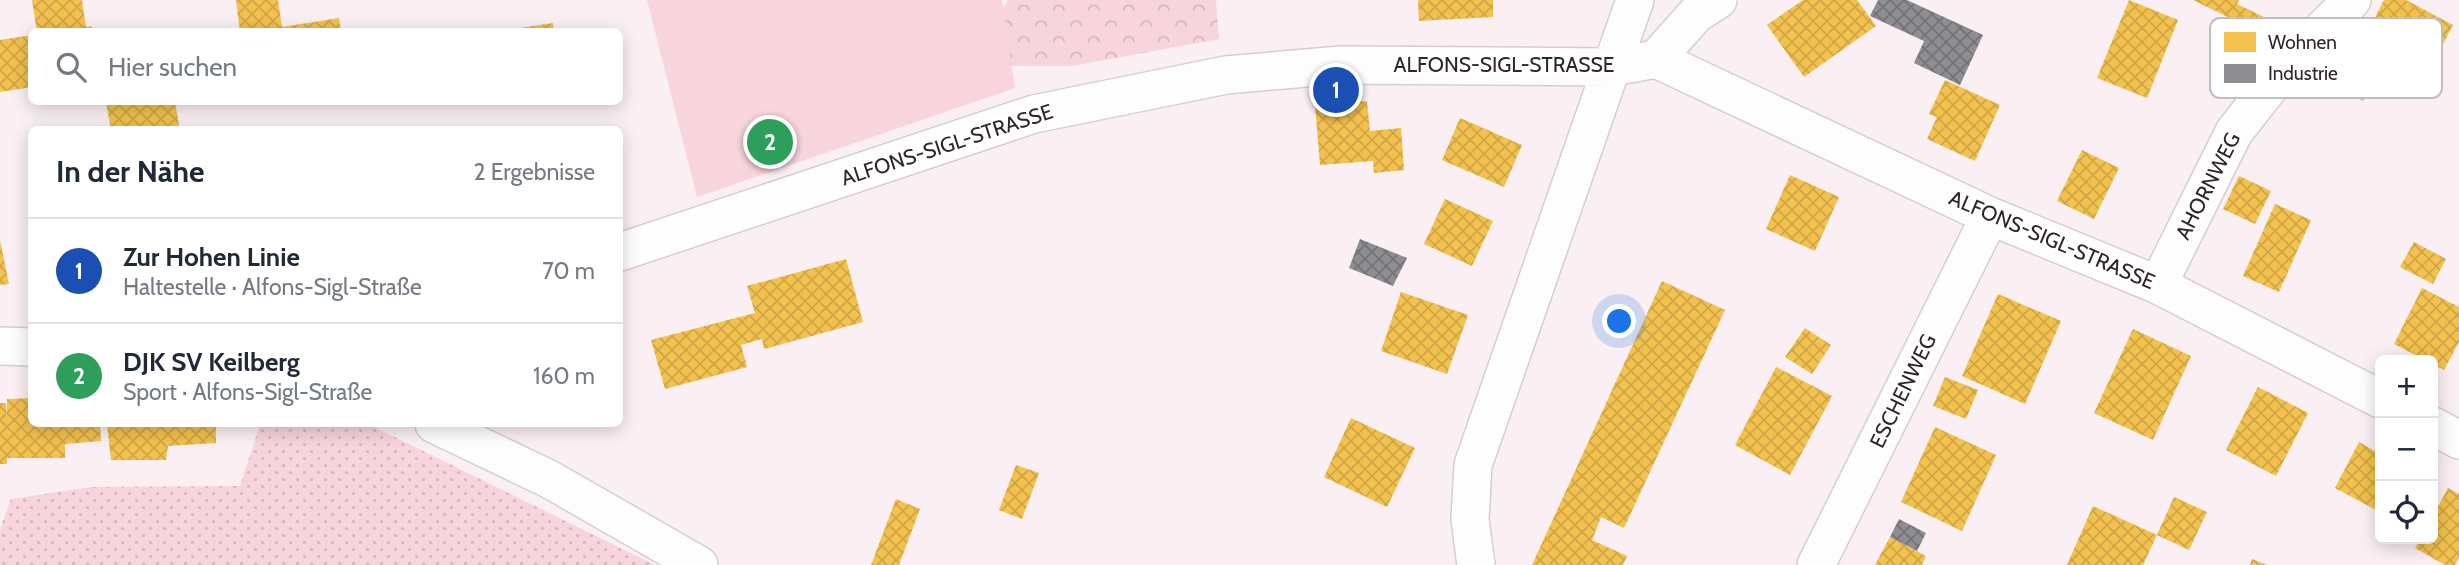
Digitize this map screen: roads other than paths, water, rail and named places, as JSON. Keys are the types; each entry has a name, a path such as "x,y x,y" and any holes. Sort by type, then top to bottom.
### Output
{"street":[{"path":"1476,565 1470,519 1473,465 1635,0"},
{"path":"1656,59 1696,15 1718,0"},
{"name":"AHORNWEG","path":"2334,18 2352,0"},
{"name":"ALFONS-SIGL-STRASSE","path":"623,251 1034,114 1226,75 1341,65 1613,67 1656,59 1990,216 2158,285 2375,396"},
{"name":"AHORNWEG","path":"2158,285 2234,132 2261,98"},
{"name":"ESCHENWEG","path":"1816,565 1990,216"},
{"path":"0,346 28,347"},
{"path":"439,427 550,479 699,565"},
{"path":"2438,429 2459,440"}],"place":[{"name":"Zur Hohen Linie","path":"1336,90"},
{"name":"DJK SV Keilberg","path":"770,142"}]}
